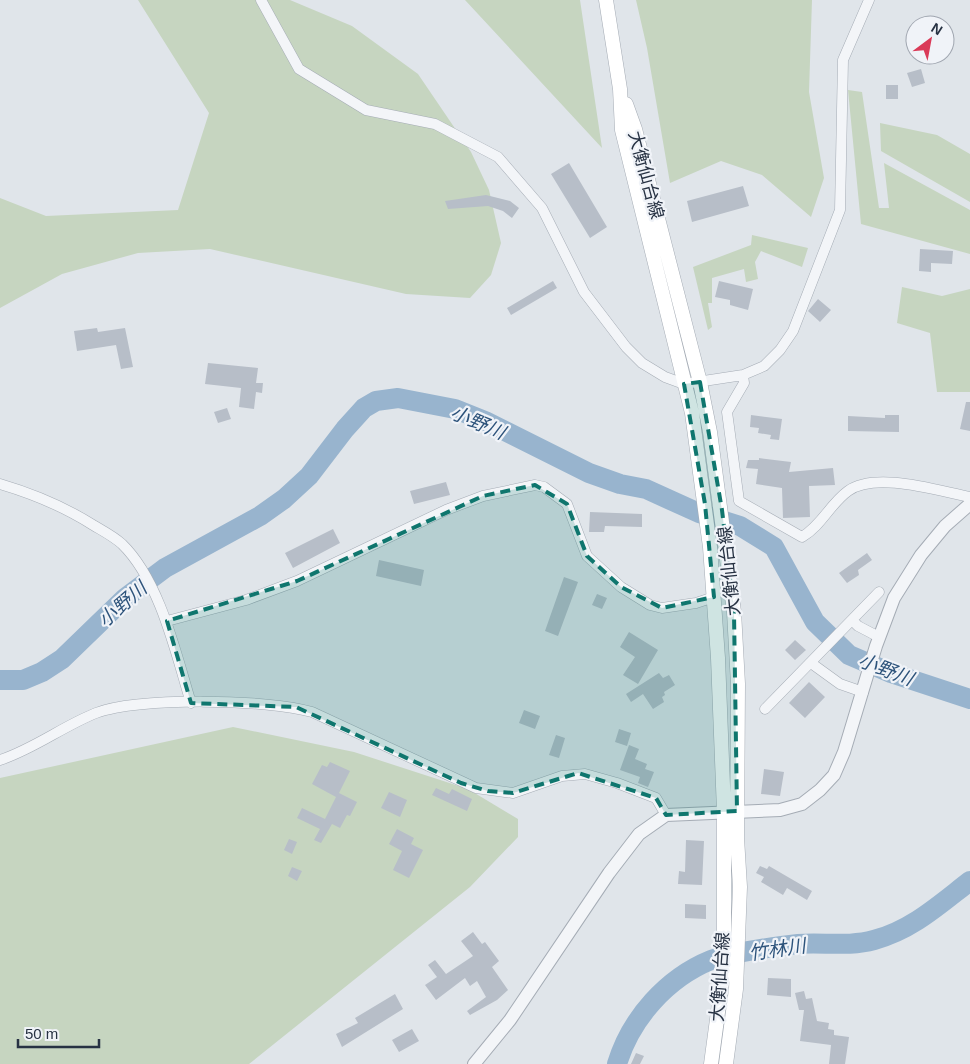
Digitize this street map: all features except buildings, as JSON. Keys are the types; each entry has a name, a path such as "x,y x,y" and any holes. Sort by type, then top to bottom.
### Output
{"main road":[{"name":"大衡仙台線","path":"606,0 620,89 622,130 692,412 706,504 730,811 730,974 733,1021 726,1064"},
{"name":"大衡仙台線","path":"620,89 635,129 700,382 722,510 734,612 738,684 730,811"},
{"name":"大衡仙台線","path":"713,1064 730,974"}],"street":[{"path":"261,0 299,69 366,110 435,124 498,157 542,208 584,292 626,347 642,363 665,377 684,384 743,375 764,366 780,350 793,331 840,210 843,60 869,0"},
{"path":"743,375 744,383 727,412 739,501 802,537 815,530 849,491 868,483 900,484 970,496"},
{"path":"0,484 37,494 73,512 122,545 139,568 156,598 166,621 190,703"},
{"path":"166,621 246,600 298,580 446,510 483,496 535,485 544,488 567,504 587,556 635,596 650,605 662,608 696,603 714,597"},
{"path":"474,1064 510,1020 609,872 638,834 666,816 730,811 780,810 802,804 820,790 834,775 844,752 887,614 903,581 945,526 970,504"},
{"path":"765,708 879,592"},
{"path":"852,620 878,641"},
{"path":"813,660 840,684 864,688"},
{"path":"0,760 13,756 82,719 124,705 253,703 285,706 312,712 461,783 488,791 513,793 562,776 578,773 598,777 656,798 666,816"}],"highlighted area":[{"path":"700,382 722,510 734,612 737,811 666,815 656,798 578,773 513,793 488,791 461,783 296,707 191,703 167,621 297,581 483,496 535,485 567,504 587,556 621,587 662,608 714,597 705,504 684,384"}],"green space":[{"path":"138,0 290,0 352,26 418,74 471,152 489,190 501,243 491,275 470,298 406,294 210,249 138,253 62,274 0,308 0,198 46,216 178,210 209,113"},
{"path":"465,0 580,0 602,148"},
{"path":"636,0 812,0 809,92 824,178 811,217 762,175 721,161 670,183 647,48"},
{"path":"848,90 862,92 879,208 889,208 884,163 970,210 970,254 861,224"},
{"path":"880,123 937,135 970,154 970,202 881,151"},
{"path":"752,235 808,248 802,267 761,251 755,262 758,279 746,282 744,269 712,278 712,303 708,303 712,327 708,330 693,267 751,245"},
{"path":"902,287 942,296 970,289 970,392 937,392 930,333 897,323"},
{"path":"233,727 354,752 468,789 518,819 518,837 470,887 249,1064 0,1064 0,778"}],"waterway":[{"name":"小野川","path":"0,680 23,680 42,672 62,659 125,598 165,568 260,516 284,499 309,476 345,429 364,408 376,401 398,398 455,409 485,421 589,473 620,484 646,489 699,513 740,526 774,547 815,622 849,655 891,673 970,699"},
{"name":"竹林川","path":"617,1064 631,1031 653,1001 680,977 695,968 719,957 741,952 798,944 865,942 888,936 913,923 970,881"}]}
